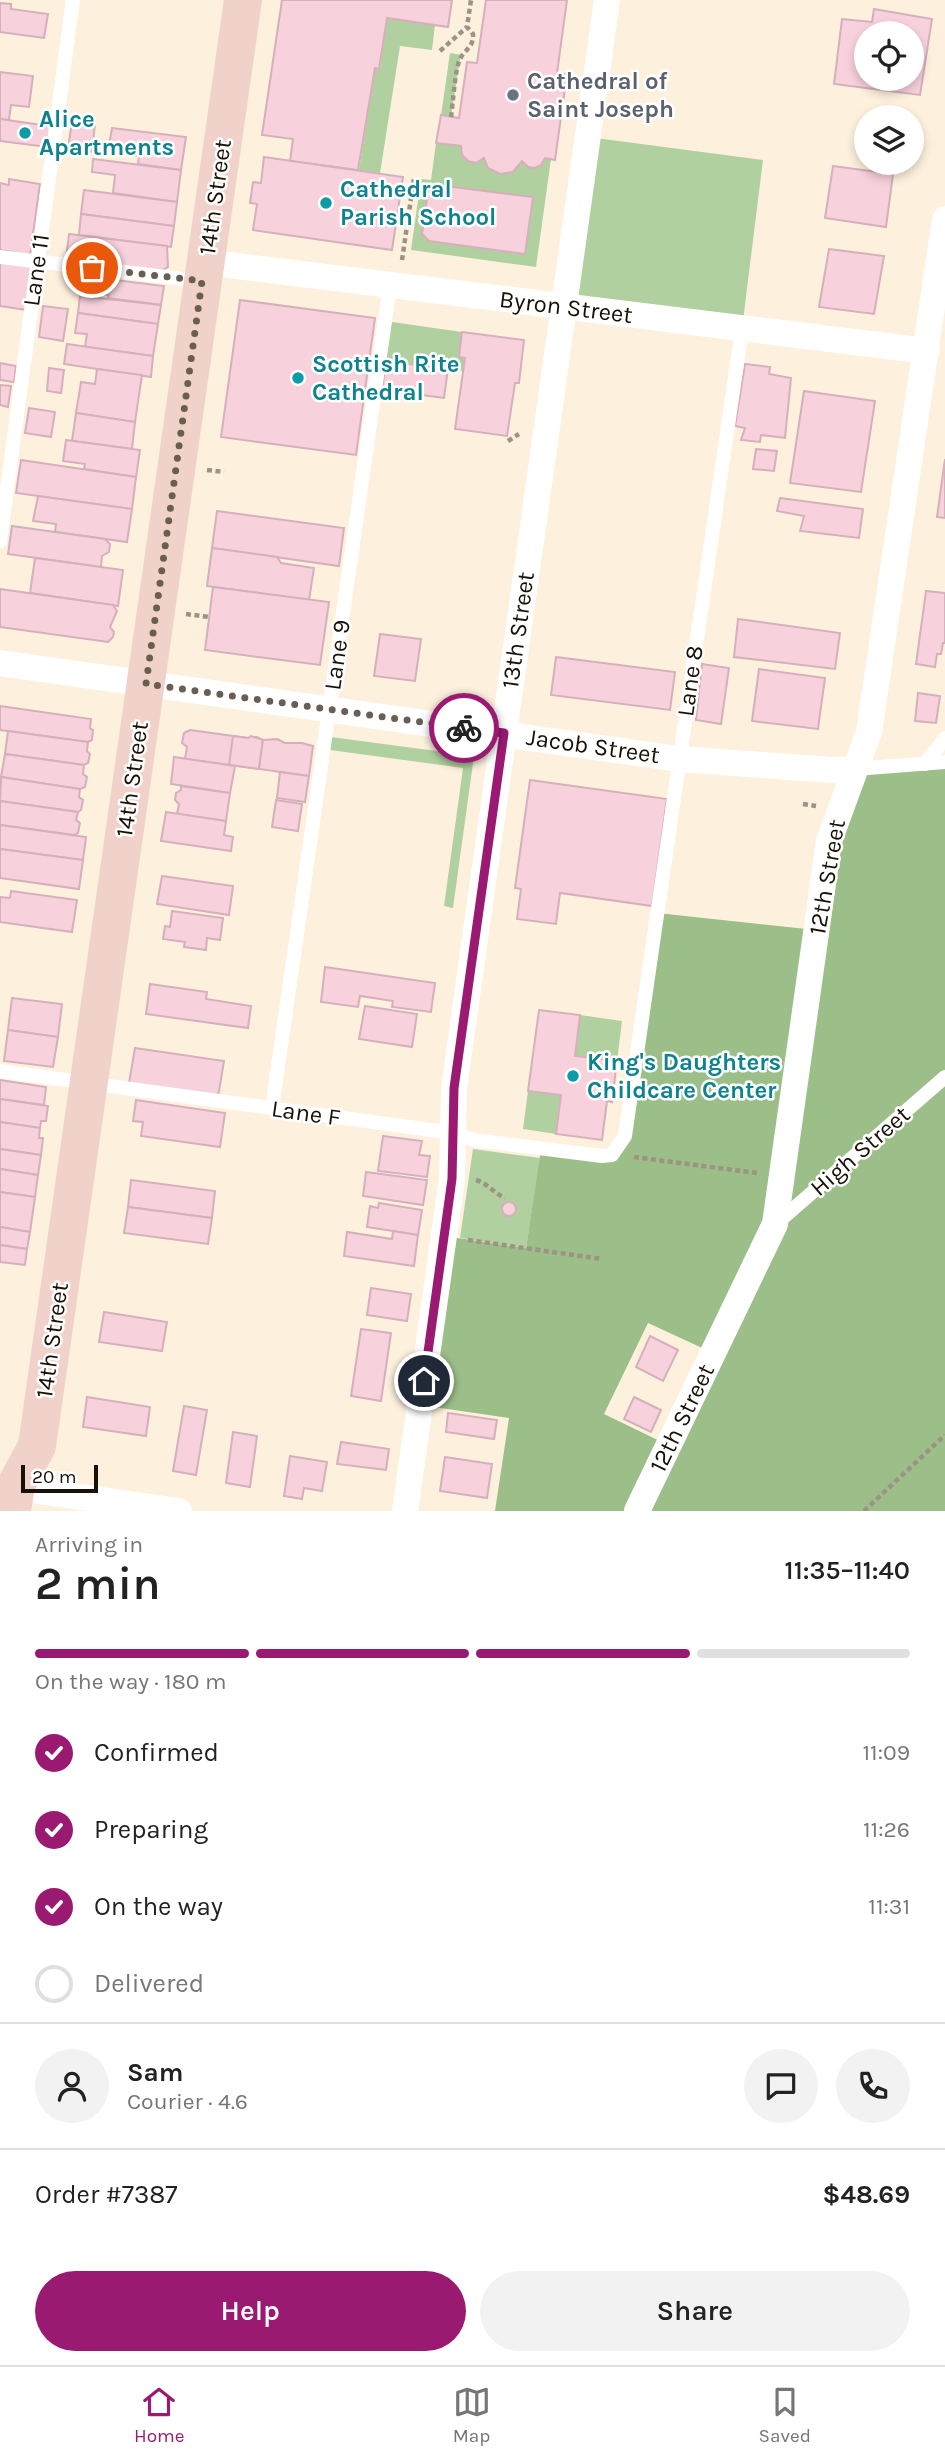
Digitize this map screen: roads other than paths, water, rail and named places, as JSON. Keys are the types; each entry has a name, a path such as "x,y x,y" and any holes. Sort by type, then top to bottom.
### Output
{"street":[{"name":"14th Street","path":"23,1496 37,1446 243,0"},
{"name":"13th Street","path":"405,1511 452,1179 454,1088 607,0"},
{"name":"12th Street","path":"637,1511 775,1224 829,841 869,732 945,219"},
{"name":"Byron Street","path":"204,272 390,285 927,351"},
{"name":"Jacob Street","path":"0,663 679,759 832,770 855,769"},
{"path":"23,1496 179,1511"}],"lane":[{"name":"Lane 11","path":"0,541 73,0"},
{"path":"0,257 37,262 204,272"},
{"name":"Lane 9","path":"272,1108 390,285"},
{"name":"Lane 8","path":"612,1154 625,1136 742,329"},
{"path":"925,764 945,738"},
{"path":"855,769 945,762"},
{"name":"Lane F","path":"0,1071 453,1133 474,1140 602,1156 612,1154"},
{"name":"High Street","path":"775,1224 945,1077"}],"place":[{"name":"Cathedral of Saint Joseph","path":"513,95"},
{"name":"Alice Apartments","path":"25,133"},
{"name":"Cathedral Parish School","path":"326,203"},
{"name":"Scottish Rite Cathedral","path":"298,378"},
{"name":"King's Daughters Childcare Center","path":"573,1076"}]}
